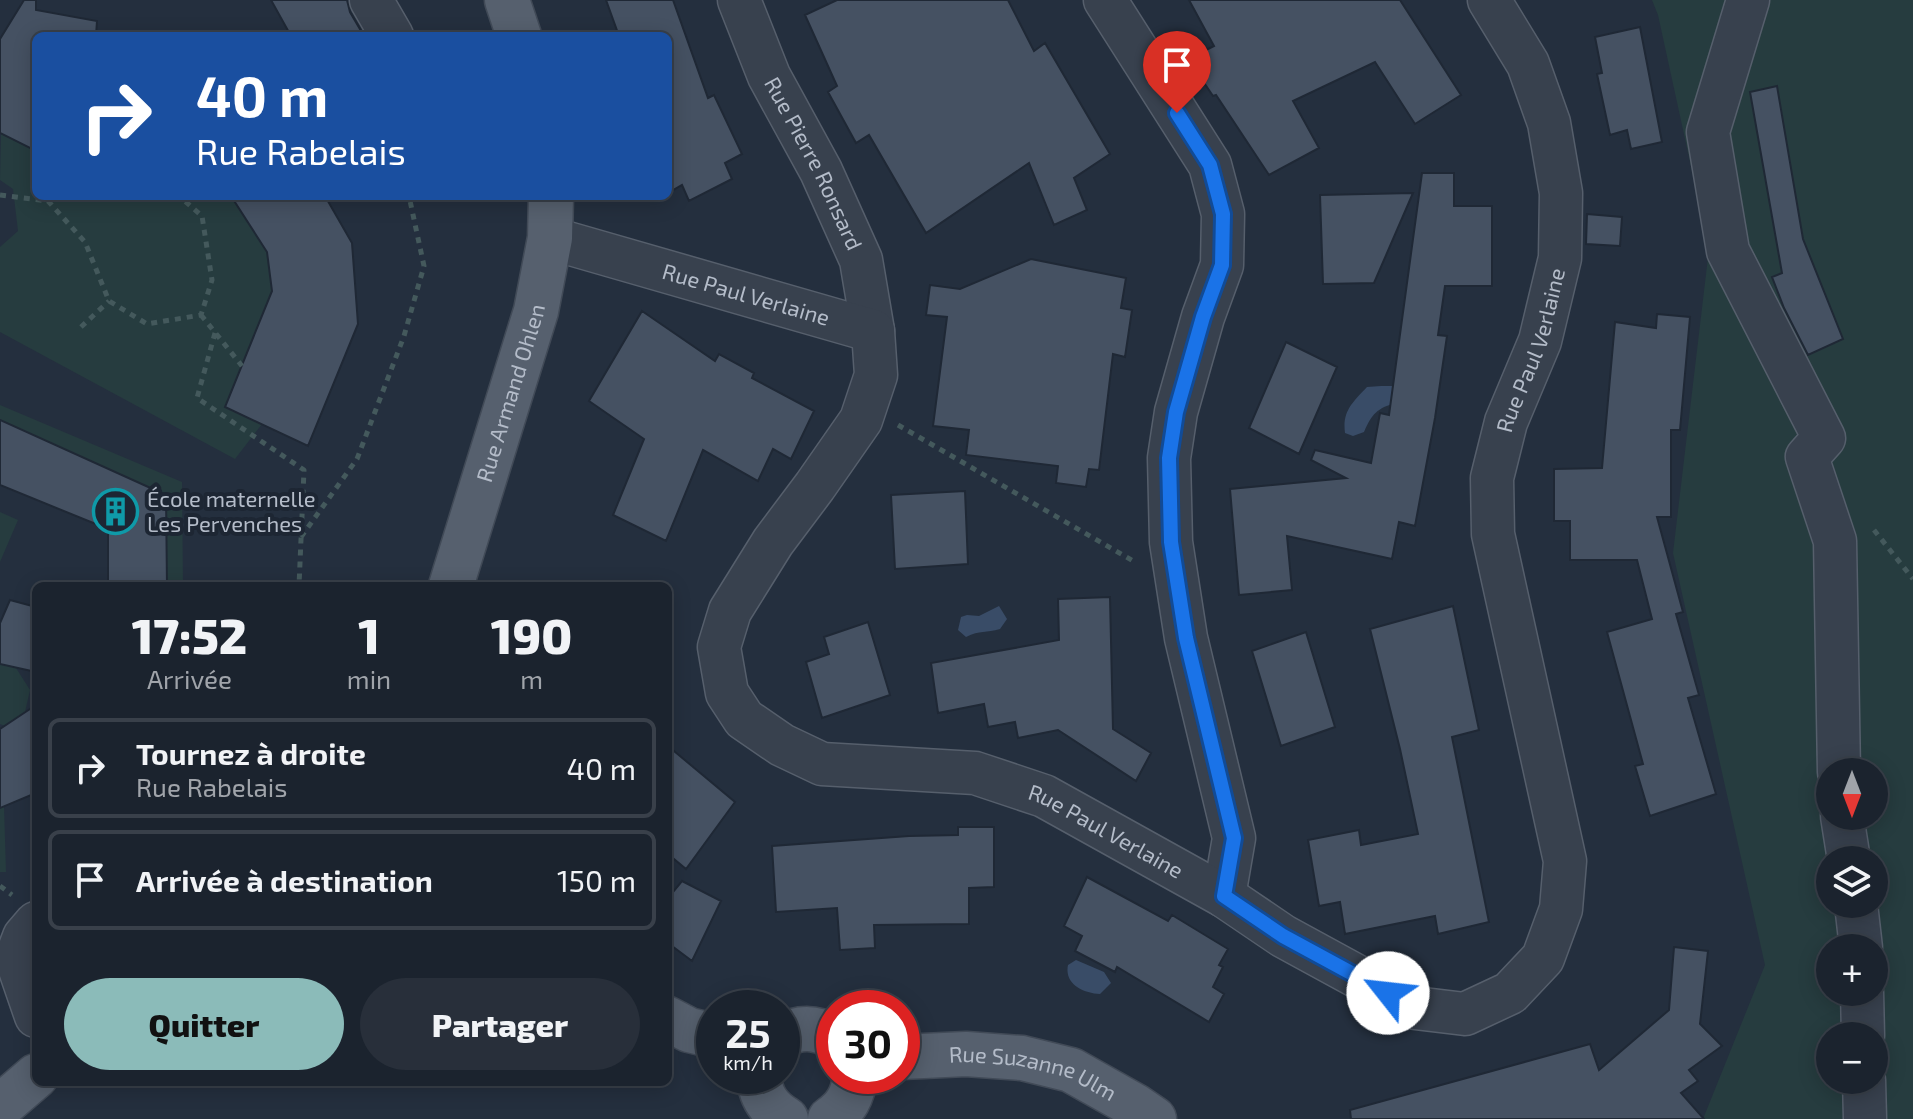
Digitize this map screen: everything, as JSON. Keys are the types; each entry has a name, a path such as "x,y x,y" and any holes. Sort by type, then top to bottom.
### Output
{"main road":[{"path":"507,0 518,32"},
{"name":"Rue Armand Ohlen","path":"452,582 536,311 550,217"},
{"path":"672,1021 696,1032"},
{"path":"672,1041 696,1050"},
{"name":"Rue Suzanne Ulm","path":"920,1056 966,1054 1022,1058 1071,1070 1154,1119"},
{"path":"0,1107 32,1079"}],"street":[{"path":"371,0 390,32"},
{"name":"Rue Pierre Ronsard","path":"739,0 769,76 821,171 861,260 873,331"},
{"path":"1105,0 1210,165 1223,214 1222,265 1203,317 1176,412 1169,458 1171,542 1186,638 1234,838 1224,896"},
{"name":"Rue Paul Verlaine","path":"550,217 873,331 876,375 861,420 773,542 730,611 719,647 727,693 744,719 782,745 822,764 975,773 1044,796 1224,896 1283,936 1415,1008 1465,1014 1510,993 1543,958 1561,909 1565,861 1493,534 1492,478 1506,422 1540,341 1560,258 1561,193 1549,123 1528,64 1489,0"},
{"path":"1748,0 1708,132 1728,251 1824,438 1807,457 1835,541 1839,758"},
{"path":"32,928 24,937 16,958 32,1004"},
{"path":"1864,1094 1865,1119"}],"path":[{"path":"0,195 32,199"},
{"path":"40,200 48,201 85,242 109,301 147,324 201,315"},
{"path":"184,200 202,216 212,280 201,315"},
{"path":"301,537 357,459 404,336 424,266 410,200"},
{"path":"81,327 109,301"},
{"path":"201,315 242,366"},
{"path":"215,333 197,398 304,470 299,582"},
{"path":"866,406 1178,587"}],"green space":[{"path":"1652,0 1913,0 1913,1119 1703,1119 1765,965 1673,553 1709,249 1658,15"},
{"path":"1,134 32,150 32,200 234,200 267,252 272,291 262,424 235,459 0,332 0,247 18,231 13,189 0,180"},
{"path":"0,405 182,482 183,582 167,582 166,495 0,420"},
{"path":"0,512 18,520 0,562"},
{"path":"0,664 16,668 30,690 25,712 5,726 0,724"},
{"path":"0,805 4,806 6,872 0,872"}],"water":[{"path":"1392,386 1396,403 1376,413 1364,432 1353,436 1345,433 1347,413 1367,387"},
{"path":"999,606 1007,619 1000,629 966,637 958,630 961,617 979,616"},
{"path":"1076,960 1104,972 1111,983 1100,994 1076,986 1069,977 1068,965"}],"building":[{"path":"24,0 36,0 36,10 97,21 96,32 32,32 32,149 0,133 0,39"},
{"path":"271,0 347,0 362,32 289,32"},
{"path":"606,0 673,0 708,98 714,95 742,154 725,163 732,179 689,201 682,185 672,191 672,32 618,32"},
{"path":"837,0 1008,0 1034,51 1045,43 1110,154 1074,178 1087,210 1054,225 1029,163 926,233 869,135 856,143 828,92 837,86 805,15"},
{"path":"1189,0 1400,0 1461,95 1415,124 1375,62 1293,101 1319,148 1269,175 1188,59 1214,46"},
{"path":"1640,27 1662,142 1631,149 1627,130 1610,135 1597,74 1602,73 1595,37"},
{"path":"1777,86 1803,239 1843,339 1808,355 1772,277 1782,273 1750,92"},
{"path":"1422,173 1454,173 1454,206 1492,206 1492,286 1445,286 1438,335 1447,336 1415,526 1399,522 1392,559 1287,536 1292,590 1239,595 1230,489 1346,478 1311,460 1315,450 1371,463 1380,413 1389,415"},
{"path":"1413,193 1374,283 1323,284 1320,195"},
{"path":"234,200 327,200 352,243 358,324 308,446 225,407 272,291 267,252"},
{"path":"1587,214 1622,217 1620,246 1586,244"},
{"path":"1031,259 1126,278 1121,308 1132,310 1125,357 1113,354 1099,470 1089,469 1086,487 1056,483 1058,466 966,455 969,430 933,426 947,317 926,315 930,285 960,289"},
{"path":"642,311 715,361 719,354 754,373 752,378 814,411 791,459 773,449 758,481 703,450 666,541 613,515 644,439 589,401"},
{"path":"1657,314 1690,317 1680,430 1671,430 1671,517 1657,517 1683,612 1676,614 1699,695 1688,698 1716,794 1650,816 1635,766 1643,764 1607,632 1652,619 1637,560 1570,560 1570,521 1554,521 1554,469 1602,468 1615,322 1656,328"},
{"path":"1286,342 1337,367 1299,454 1249,428"},
{"name":"École maternelle Les Pervenches","path":"0,420 166,495 167,582 108,582 108,529 0,485"},
{"path":"965,491 968,564 895,569 891,495"},
{"path":"1110,597 1113,729 1151,753 1136,781 1058,730 1018,738 1015,722 988,727 984,704 938,713 931,663 1059,640 1058,599"},
{"path":"10,600 32,606 32,671 0,664 0,623"},
{"path":"1453,606 1479,730 1452,737 1489,922 1438,934 1435,916 1345,934 1340,902 1319,906 1308,840 1359,830 1361,845 1418,834 1370,629"},
{"path":"868,622 890,695 822,718 806,662 829,654 824,637"},
{"path":"1306,632 1335,727 1281,746 1252,651"},
{"path":"32,708 32,795 0,808 0,729"},
{"path":"672,749 735,802 686,869 672,857"},
{"path":"958,827 994,827 994,887 969,888 969,924 874,925 875,948 840,950 837,908 776,912 772,846 958,835"},
{"path":"1087,877 1168,921 1172,915 1228,949 1219,965 1223,967 1213,987 1224,994 1209,1022 1117,967 1115,972 1075,951 1082,936 1064,926"},
{"path":"682,881 721,901 692,961 672,946 672,893"},
{"path":"1674,947 1708,951 1700,1024 1722,1046 1689,1070 1698,1081 1681,1093 1704,1119 1351,1119 1350,1110 1590,1044 1599,1070 1669,1010"}],"place":[{"name":"École maternelle Les Pervenches","path":"116,512"}],"route":[{"path":"1177,113 1210,165 1223,214 1222,265 1203,317 1176,412 1169,458 1171,542 1186,638 1234,838 1224,896 1283,936 1388,993"}]}
